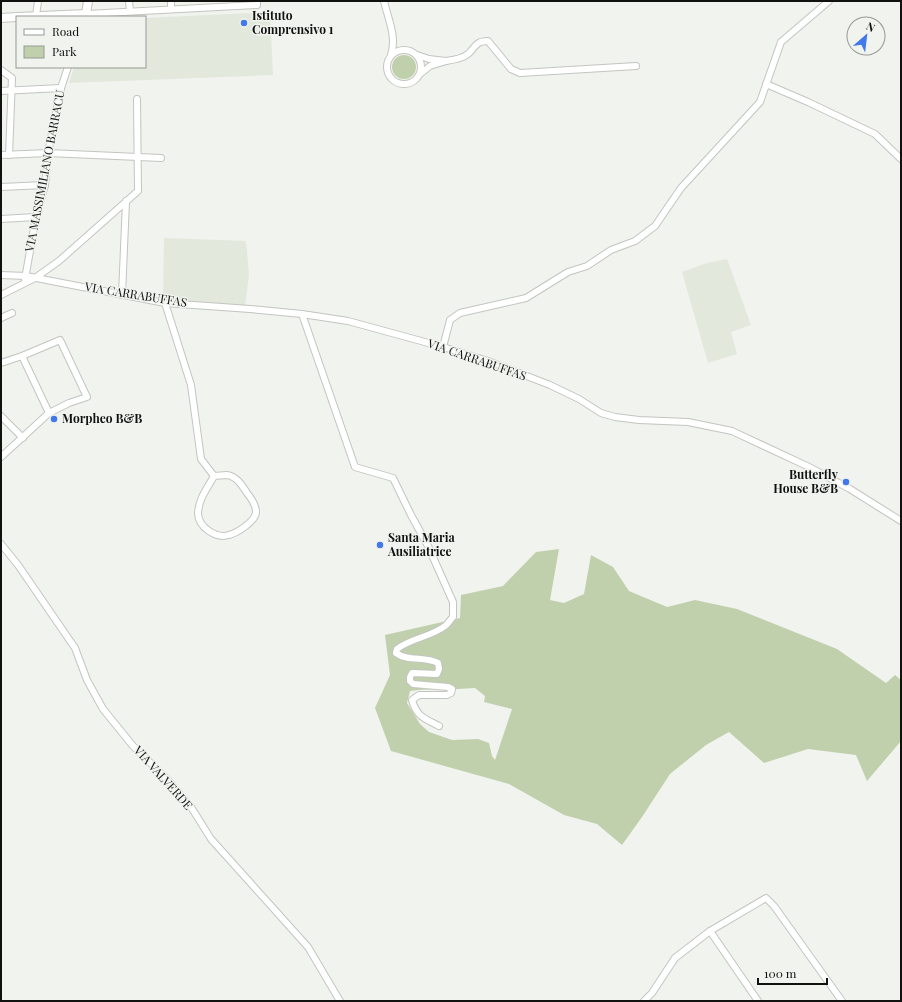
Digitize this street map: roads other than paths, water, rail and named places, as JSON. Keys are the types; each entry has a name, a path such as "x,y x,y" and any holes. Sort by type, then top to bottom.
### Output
{"main road":[{"path":"36,16 85,15 88,1"},
{"path":"1,18 16,17"}],"street":[{"path":"36,16 38,1"},
{"path":"129,1 130,11"},
{"path":"171,1 171,9"},
{"path":"384,1 394,45 388,60 387,72 394,81 402,84 410,83 430,66 462,58 482,41 488,41 511,70 520,73 636,66"},
{"path":"443,347 450,320 460,313 526,298 568,272 587,266 611,250 635,241 655,226 681,188 760,102 781,42 829,1"},
{"path":"85,15 257,3"},
{"path":"394,45 402,50"},
{"path":"391,55 402,50 408,50 429,59 446,61"},
{"path":"415,54 420,62 420,74"},
{"name":"VIA MASSIMILIANO BARRACU","path":"25,283 36,217 45,185 48,153 61,88 68,68"},
{"path":"1,70 12,78 9,155"},
{"path":"766,84 875,134 901,159"},
{"path":"1,91 61,88"},
{"path":"1,295 35,278 59,261 138,191 137,99"},
{"path":"1,155 48,153 161,158"},
{"path":"1,187 45,185"},
{"path":"122,295 126,201"},
{"path":"1,218 36,217"},
{"path":"1,275 14,275 12,289"},
{"name":"VIA CARRABUFFAS","path":"14,275 165,302 302,314 348,321 443,347 488,361 550,385 579,399 601,413 615,417 639,420 688,422 732,431 810,467 850,489 899,520"},
{"path":"165,302 191,385 201,459 214,476"},
{"path":"1,318 12,313"},
{"path":"302,314 356,467 393,478 411,516 428,546 453,602 453,617 445,626 404,643 397,649 396,653 406,658 433,660 438,663 439,669 436,674 412,673 410,681 413,684 448,687 452,689 451,693 447,695 419,695 412,700 415,710 423,718 439,726"},
{"path":"1,363 60,340 87,397 69,403 49,413 1,457"},
{"path":"22,356 49,413"},
{"path":"1,416 23,438"},
{"path":"214,476 231,476 236,479 251,498 256,511 255,517 251,522 244,528 229,536 219,536 207,530 200,522 198,514 201,499 214,476"},
{"path":"899,520 901,513"},
{"name":"VIA VALVERDE","path":"1,544 18,565 75,648 87,680 103,709 133,746 168,780 191,807 211,839 308,947 340,1001"},
{"path":"644,1001 652,993 675,958 710,931 766,898 774,906 842,1001"},
{"path":"710,931 758,1001"}],"place":[{"name":"Istituto Comprensivo 1","path":"244,23"},
{"name":"Morpheo B&B","path":"54,419"},
{"name":"Butterfly House B&B","path":"846,482"},
{"name":"Santa Maria Ausiliatrice","path":"380,545"}]}
